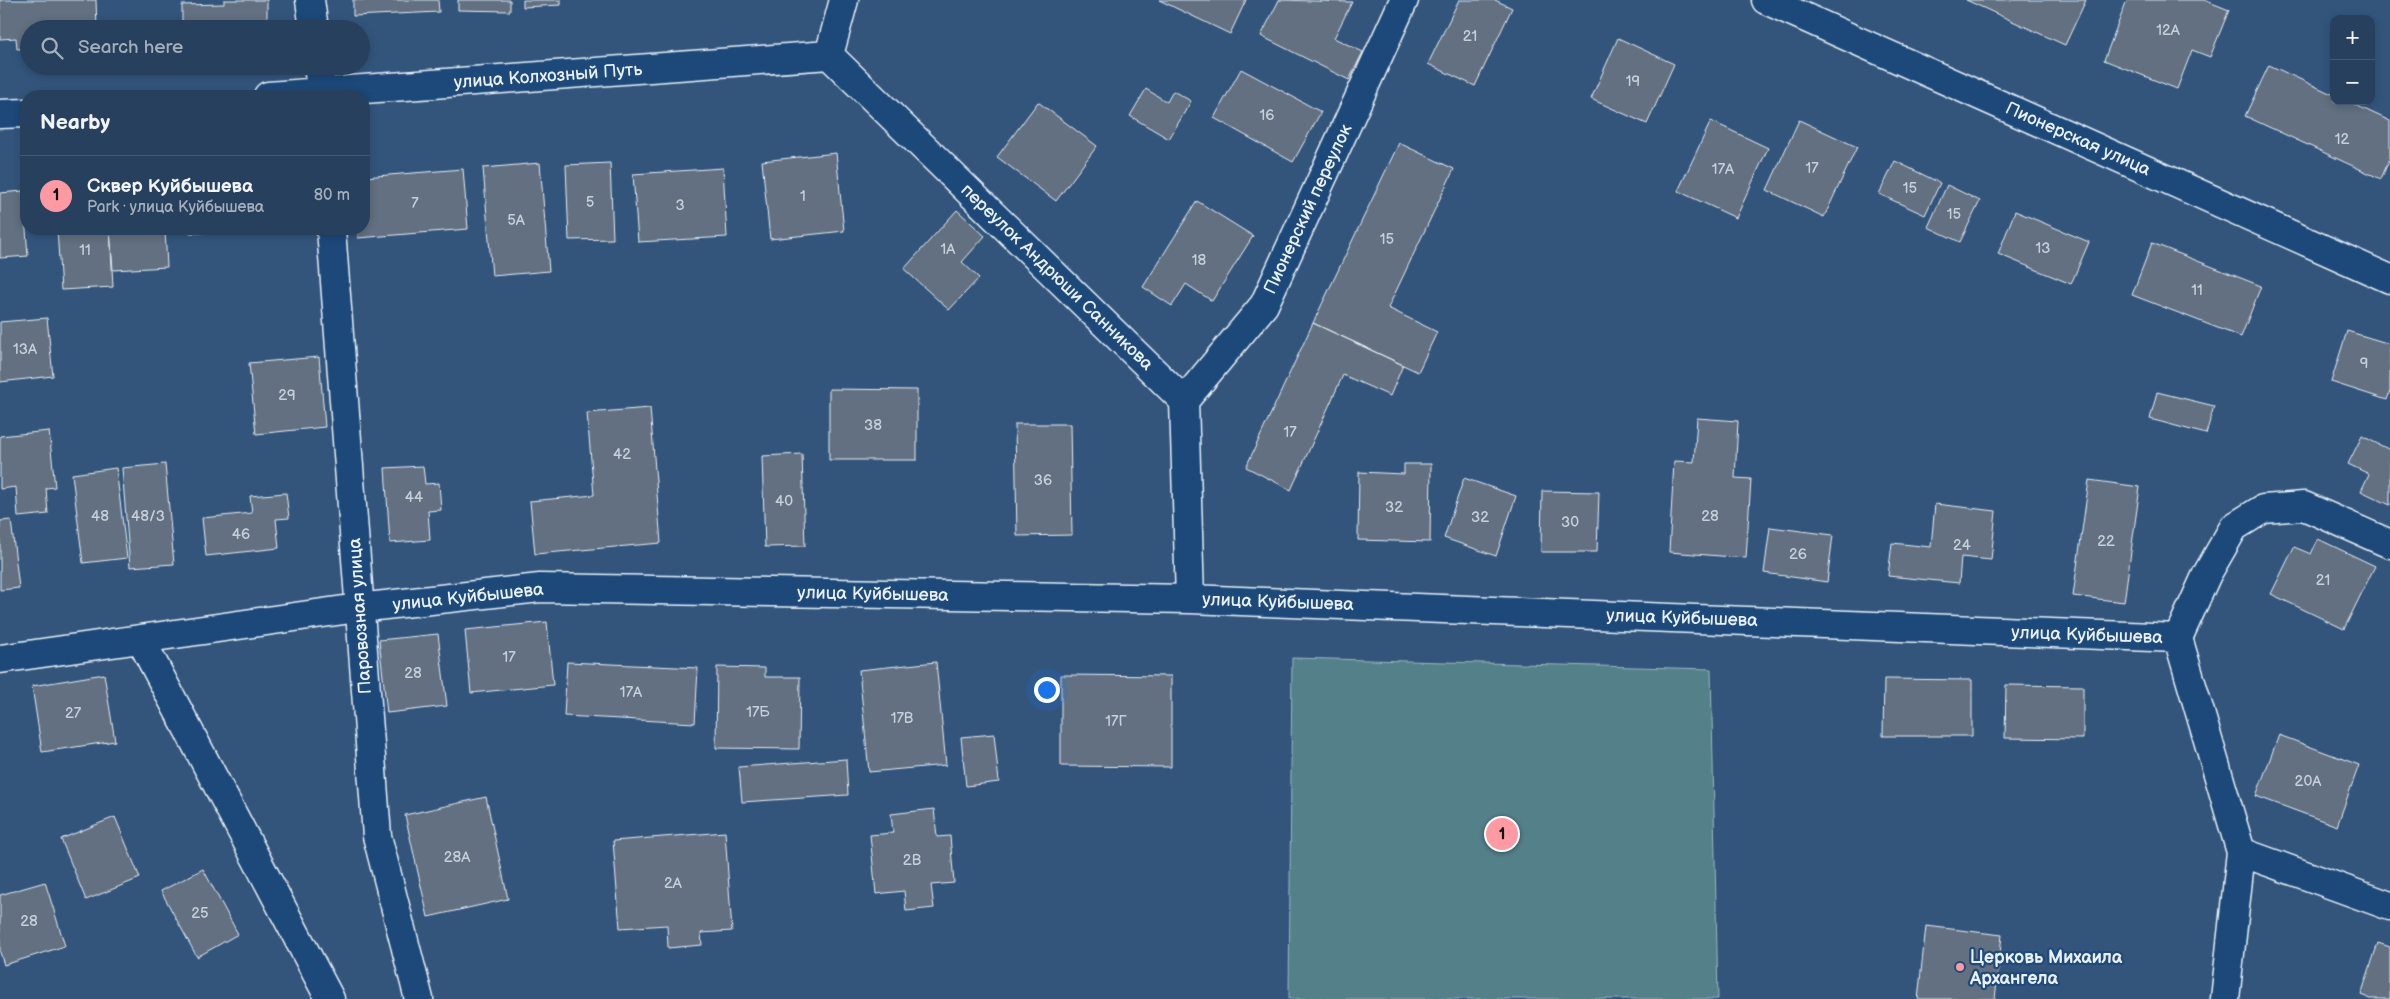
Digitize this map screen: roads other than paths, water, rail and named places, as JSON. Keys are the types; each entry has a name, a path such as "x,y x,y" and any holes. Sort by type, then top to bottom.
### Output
{"street":[{"path":"310,0 313,20"},
{"path":"829,55 844,0"},
{"name":"Пионерский переулок","path":"1184,401 1264,305 1404,0"},
{"name":"Пионерская улица","path":"1766,0 2390,279"},
{"name":"улица Колхозный Путь","path":"297,90 321,85 829,55"},
{"name":"переулок Андрюши Санникова","path":"829,55 1184,401"},
{"path":"0,114 20,113"},
{"name":"Паровозная улица","path":"331,235 358,608 377,836 420,999"},
{"path":"1184,401 1190,599"},
{"path":"2178,638 2207,574 2234,527 2263,509 2304,506 2390,544"},
{"name":"улица Куйбышева","path":"0,659 358,608 540,588 1190,599 2178,638 2241,852"},
{"path":"141,640 330,999"},
{"path":"2226,999 2241,852 2390,906"}],"place":[{"name":"Сквер Куйбышева","path":"1502,834"},
{"name":"Церковь Михаила Архангела","path":"1960,967"}]}
